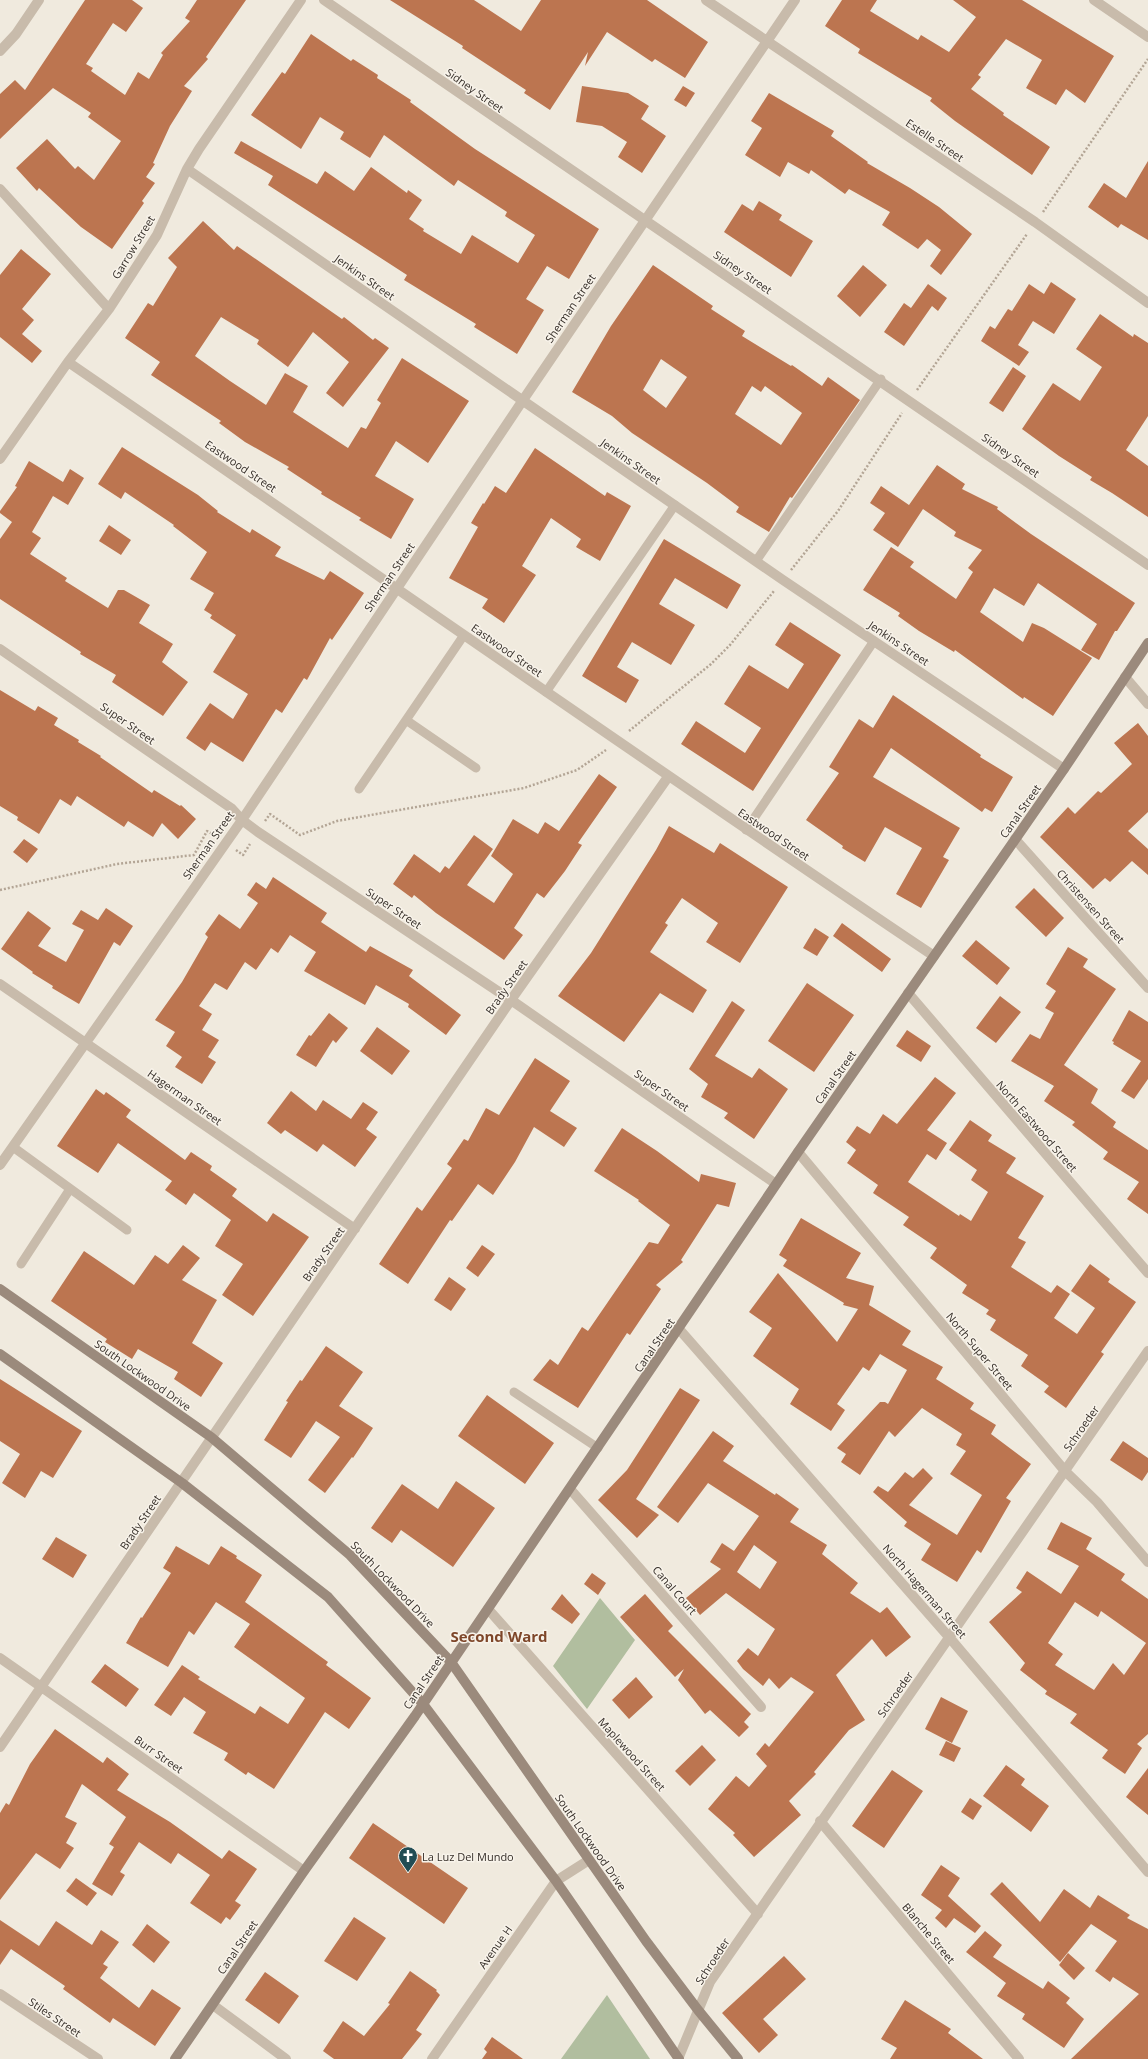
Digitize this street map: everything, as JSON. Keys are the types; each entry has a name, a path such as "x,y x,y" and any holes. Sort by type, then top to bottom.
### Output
{"main road":[{"name":"Canal Street","path":"175,2059 304,1871 423,1704 776,1184 1064,769 1148,643"},
{"name":"South Lockwood Drive","path":"0,1289 211,1437 350,1555 451,1662 646,1941 698,2010 738,2059"},
{"path":"0,1354 182,1483 328,1597 423,1704 556,1881 678,2059"}],"street":[{"path":"0,51 16,34 39,0"},
{"name":"Garrow Street","path":"0,459 68,362 109,309 157,235 187,169 301,0"},
{"name":"Sidney Street","path":"324,0 644,220 881,379 1148,565"},
{"name":"Estelle Street","path":"706,0 766,42 1035,222 1148,303"},
{"name":"Sherman Street","path":"0,1165 242,820 522,400 795,0"},
{"path":"1094,0 1148,37"},
{"name":"Jenkins Street","path":"187,169 756,561 1064,769"},
{"path":"0,189 109,309"},
{"name":"Eastwood Street","path":"68,362 397,587 668,777 934,956"},
{"name":"Super Street","path":"0,649 231,808 242,820 511,1000 776,1184"},
{"path":"1125,677 1148,704"},
{"name":"Brady Street","path":"0,1747 511,1000 668,777"},
{"name":"Christensen Street","path":"1015,839 1148,988"},
{"name":"Hagerman Street","path":"0,984 355,1229"},
{"name":"North Eastwood Street","path":"908,994 1148,1273"},
{"name":"North Super Street","path":"798,1152 1065,1471 1097,1502 1148,1562"},
{"name":"North Hagerman Street","path":"679,1329 949,1637 1148,1872"},
{"name":"Schroeder","path":"678,2059 710,1982 758,1914 820,1821 1148,1351"},
{"name":"Canal Court","path":"570,1488 761,1707"},
{"name":"Maplewood Street","path":"488,1609 758,1914"},
{"name":"Burr Street","path":"0,1658 304,1871"},
{"name":"Blanche Street","path":"820,1821 1019,2059"},
{"name":"Avenue H","path":"432,2059 556,1881 589,1860"},
{"name":"Stiles Street","path":"0,1994 98,2059"},
{"path":"213,2005 286,2059"}],"lane":[{"path":"756,561 881,379"},
{"path":"546,692 675,505"},
{"path":"359,789 464,635"},
{"path":"746,830 874,641"},
{"path":"406,720 476,768"},
{"path":"12,1147 127,1230"},
{"path":"21,1264 70,1189"},
{"path":"514,1392 598,1448"}],"path":[{"path":"264,823 270,814"},
{"path":"0,890 117,864 194,855 207,831 216,837"},
{"path":"234,849 243,855 252,841"}],"green space":[{"path":"600,1598 635,1640 587,1709 553,1666"},
{"path":"607,1995 650,2059 561,2059"}],"building":[{"path":"85,0 132,0 143,8 126,32 113,23 86,64 93,68 91,71 125,95 138,72 149,79 163,55 161,53 190,21 185,18 197,0 246,0 206,57 208,59 184,86 192,91 170,126 153,163 155,164 146,177 155,183 142,201 144,203 112,249 81,227 39,188 37,191 16,168 47,139 75,169 78,166 94,180 121,141 88,117 91,113 53,88 0,139 0,94 15,80 25,90"},
{"path":"390,0 474,0 521,31 541,0 647,0 708,42 685,78 655,59 652,62 607,32 585,66 588,52 550,110 524,93 526,90 462,48 463,46"},
{"path":"842,0 877,0 870,11 918,40 921,35 949,52 976,17 953,0 1022,0 1114,56 1085,103 1066,89 1056,105 1026,88 1042,60 1006,39 978,75 981,77 971,89 1004,113 1003,115 1050,147 1032,175 955,121 930,101 932,98 858,53 860,49 825,26"},
{"path":"311,34 351,61 353,59 378,75 377,78 411,100 410,102 475,149 599,229 569,279 547,266 526,299 544,310 517,354 474,327 476,324 404,280 407,275 268,185 273,176 234,153 241,141 317,184 325,171 354,191 371,167 407,193 408,190 422,200 409,219 424,229 423,231 461,254 472,235 518,263 535,235 505,216 507,212 458,180 454,186 384,135 370,158 340,139 344,132 320,117 301,149 251,115 282,72 285,74"},
{"path":"582,86 628,93 649,106 641,119 666,136 642,173 618,157 627,142 602,126 576,122"},
{"path":"683,86 695,93 686,107 674,100"},
{"path":"769,93 834,131 831,136 868,162 867,163 939,207 972,234 941,275 930,266 941,250 927,239 918,249 882,225 890,212 849,189 845,194 811,170 809,174 788,162 780,177 745,155 762,128 751,121"},
{"path":"1148,161 1148,240 1121,224 1118,228 1088,207 1104,183 1126,198"},
{"path":"759,201 782,215 779,220 813,241 791,277 724,232 742,204 753,211"},
{"path":"203,221 234,250 237,246 342,319 344,317 373,340 375,338 389,348 343,407 326,393 349,362 313,332 288,367 257,344 259,340 221,317 195,356 230,381 266,405 285,373 308,386 293,412 348,448 361,427 366,429 381,403 377,400 402,358 469,401 428,463 396,441 375,476 414,499 391,539 359,520 361,518 321,494 322,492 287,469 289,467 245,442 219,423 221,421 151,375 160,362 125,338 148,303 153,306 177,267 168,258"},
{"path":"21,249 51,274 22,309 34,320 22,334 42,351 32,363 0,337 0,275"},
{"path":"653,265 713,306 711,309 745,331 742,336 791,366 792,365 822,386 828,377 860,400 792,498 790,497 769,532 736,512 739,507 707,483 632,433 612,416 572,392 611,326","holes":["661,359 687,377 666,408 643,390","752,386 761,392 765,386 802,413 781,445 735,414"]},
{"path":"863,265 887,285 860,317 837,296"},
{"path":"1051,282 1076,299 1054,334 1033,321 1018,345 1029,352 1019,366 981,341 990,326 995,329 1008,309 1012,311 1029,284 1044,294"},
{"path":"928,284 947,298 938,311 932,306 904,346 884,332 904,303 911,308"},
{"path":"1100,314 1133,337 1134,334 1148,343 1148,416 1126,450 1148,466 1148,517 1090,480 1092,477 1059,456 1022,429 1053,383 1080,401 1102,367 1076,349"},
{"path":"1013,367 1026,376 1003,412 989,403"},
{"path":"122,447 198,495 218,511 217,512 250,533 252,529 281,547 275,556 324,580 330,571 364,593 332,640 330,638 307,680 304,678 282,713 276,709 243,762 211,742 205,751 186,738 210,703 233,719 248,694 213,672 236,635 210,618 212,615 204,610 214,593 190,579 207,552 173,526 174,525 125,492 121,499 98,484"},
{"path":"535,448 605,496 607,492 631,506 600,561 576,547 581,539 551,518 522,566 536,575 504,623 482,608 488,599 449,578 478,527 471,523 483,503 484,504 495,486 506,493"},
{"path":"29,461 63,482 70,469 84,478 68,505 53,496 32,532 41,538 30,554 67,578 65,581 108,608 118,590 124,590 150,605 139,623 173,644 162,662 188,682 163,716 112,682 116,675 80,654 81,652 0,599 0,539 12,522 0,513 0,511 17,487 15,486"},
{"path":"937,465 965,484 962,489 998,507 997,509 1031,534 1135,603 1117,631 1115,631 1099,660 1081,650 1097,624 1038,583 1024,606 994,588 980,612 1023,642 1032,623 1044,628 1092,658 1053,716 1024,697 1023,699 955,650 954,652 919,631 898,616 900,613 863,590 891,547 914,562 910,567 956,599 973,572 968,568 982,550 954,536 956,532 923,509 898,547 873,530 885,513 870,503 881,486 909,505"},
{"path":"109,525 131,540 121,555 99,541"},
{"path":"664,539 741,585 727,609 675,578 659,604 695,625 671,665 632,642 617,667 639,680 626,703 582,676"},
{"path":"790,622 841,655 753,791 681,744 696,721 745,753 761,728 724,704 749,665 788,689 804,664 775,645"},
{"path":"0,690 35,711 38,706 58,718 54,725 79,740 78,742 101,756 100,757 152,793 154,790 180,806 181,805 196,819 178,839 162,823 153,837 128,821 124,827 77,796 71,806 60,799 39,834 17,820 18,817 0,806"},
{"path":"893,695 981,755 980,757 1013,777 992,812 985,808 982,812 891,748 873,777 960,828 943,857 949,860 921,908 896,894 922,848 885,827 865,862 842,848 843,846 806,820 839,773 829,767 859,719 873,728"},
{"path":"1138,723 1148,736 1148,812 1128,831 1148,849 1148,875 1132,861 1110,882 1105,878 1093,889 1040,837 1068,807 1075,814 1098,791 1101,793 1132,764 1114,743"},
{"path":"599,774 617,787 578,843 582,845 565,871 544,898 537,893 514,928 523,935 504,960 436,913 414,895 412,898 393,884 414,854 440,873 445,866 449,869 474,835 493,849 467,885 494,903 513,874 491,856 513,819 538,834 545,822 559,831"},
{"path":"669,826 714,853 720,843 788,887 740,963 706,942 718,923 682,898 665,923 668,925 650,952 707,990 693,1013 660,993 624,1042 558,996 591,953 656,850"},
{"path":"24,839 38,849 27,863 13,852"},
{"path":"273,877 327,913 321,922 366,952 370,946 413,970 409,976 461,1015 446,1035 408,1007 409,1004 376,985 365,1005 304,971 316,952 290,935 278,953 271,948 256,970 245,962 227,990 215,983 199,1006 212,1014 202,1030 219,1040 208,1057 216,1062 202,1084 175,1067 182,1057 166,1046 175,1032 155,1020 182,982 208,937 205,934 219,914 240,929 258,903 247,895 256,882 266,889"},
{"path":"1034,888 1064,918 1046,937 1015,907"},
{"path":"106,908 133,926 120,946 114,942 79,1004 52,988 53,986 32,973 33,972 1,949 28,911 51,928 38,946 66,962 84,930 72,924 81,910 98,920"},
{"path":"842,923 891,959 882,972 833,936"},
{"path":"815,928 829,937 817,956 803,948"},
{"path":"976,940 1010,968 997,985 962,956"},
{"path":"1068,947 1088,959 1083,967 1116,989 1064,1065 1098,1089 1091,1103 1116,1122 1113,1127 1148,1150 1148,1214 1127,1199 1139,1182 1103,1159 1108,1152 1072,1125 1075,1122 1044,1101 1054,1086 1011,1061 1030,1034 1040,1039 1054,1013 1045,1008 1056,991 1046,984"},
{"path":"807,983 854,1015 814,1072 768,1041"},
{"path":"1000,996 1021,1012 996,1043 976,1028"},
{"path":"732,1001 745,1010 715,1056 752,1078 759,1068 788,1089 754,1139 724,1118 728,1113 701,1097 708,1084 689,1069"},
{"path":"1129,1010 1148,1022 1148,1079 1134,1099 1121,1091 1141,1061 1113,1044 1114,1042 1112,1041"},
{"path":"329,1013 348,1028 336,1043 333,1040 316,1067 296,1055 309,1035 311,1036"},
{"path":"377,1027 410,1051 392,1075 360,1051"},
{"path":"907,1030 931,1046 921,1062 896,1046"},
{"path":"535,1058 570,1081 550,1111 577,1128 564,1147 534,1127 515,1162 493,1195 478,1184 452,1221 450,1220 408,1284 379,1264 417,1207 422,1211 452,1168 447,1164 464,1139 468,1141 486,1108 499,1115"},
{"path":"935,1077 956,1093 927,1130 947,1143 936,1160 927,1154 908,1182 959,1216 960,1214 971,1221 988,1192 971,1180 977,1170 949,1150 970,1120 992,1135 988,1141 1016,1158 1006,1173 1044,1196 1018,1238 1026,1242 1011,1267 1051,1293 1057,1285 1070,1294 1054,1318 1077,1334 1095,1308 1071,1291 1090,1264 1110,1279 1108,1282 1136,1302 1101,1352 1104,1354 1066,1408 1044,1392 1049,1386 1021,1366 1028,1355 990,1330 996,1320 986,1314 989,1310 962,1293 967,1285 930,1258 937,1248 903,1225 909,1217 873,1193 878,1185 847,1163 856,1150 846,1142 857,1126 870,1134 883,1114 897,1124"},
{"path":"96,1089 104,1095 106,1092 131,1110 126,1117 185,1160 191,1152 212,1166 210,1170 237,1189 232,1196 267,1222 273,1213 309,1237 253,1316 222,1295 243,1264 215,1246 231,1220 194,1193 186,1205 165,1190 172,1181 118,1143 98,1173 57,1146"},
{"path":"291,1091 316,1111 323,1100 351,1119 363,1102 378,1112 366,1129 377,1137 355,1167 323,1144 317,1152 285,1130 281,1134 267,1123"},
{"path":"622,1128 657,1151 699,1182 701,1174 736,1183 729,1207 717,1204 681,1260 683,1262 656,1285 661,1289 630,1335 627,1333 578,1408 533,1380 550,1359 558,1365 582,1327 588,1331 649,1242 658,1244 670,1225 638,1201 639,1200 594,1171"},
{"path":"801,1218 861,1253 846,1278 874,1286 869,1305 911,1331 902,1345 943,1367 936,1379 974,1403 970,1409 996,1425 991,1434 1031,1464 1006,1498 1011,1501 981,1553 977,1550 957,1582 921,1560 931,1544 904,1526 907,1522 873,1492 878,1486 888,1492 905,1472 913,1478 923,1468 933,1478 909,1505 957,1535 982,1495 950,1474 966,1451 956,1445 962,1434 922,1408 895,1437 889,1431 860,1475 841,1462 846,1454 837,1448 880,1402 885,1402 888,1404 907,1370 880,1354 869,1371 863,1367 837,1404 845,1410 831,1431 790,1404 799,1389 753,1356 772,1328 749,1312 778,1273 837,1342 858,1309 843,1305 844,1303 783,1266 787,1260 779,1255"},
{"path":"183,1245 200,1258 182,1280 217,1300 192,1343 223,1363 201,1397 174,1379 178,1372 138,1349 132,1359 105,1342 107,1339 51,1301 84,1251 134,1285 155,1255 168,1264"},
{"path":"482,1245 495,1254 478,1277 466,1268"},
{"path":"449,1277 466,1289 451,1311 434,1300"},
{"path":"326,1346 363,1372 339,1406 373,1428 353,1458 352,1457 325,1493 308,1480 340,1437 316,1421 291,1458 264,1440 288,1402 286,1401"},
{"path":"0,1379 82,1431 53,1478 41,1471 25,1498 2,1483 20,1454 0,1441"},
{"path":"680,1388 700,1400 636,1499 659,1515 637,1538 598,1500 627,1470"},
{"path":"487,1395 554,1443 525,1484 458,1436"},
{"path":"713,1431 734,1446 723,1461 775,1495 776,1493 799,1509 790,1522 827,1545 822,1554 858,1583 850,1593 880,1613 887,1607 911,1637 886,1657 872,1639 836,1675 865,1720 849,1730 814,1772 816,1774 789,1801 801,1815 754,1857 733,1835 735,1833 708,1809 736,1776 749,1787 767,1766 756,1754 765,1743 769,1747 814,1692 791,1677 779,1689 769,1678 763,1686 743,1669 737,1661 748,1648 758,1656 775,1629 726,1593 700,1615 686,1598 721,1569 710,1562 722,1543 734,1551 759,1516 708,1483 678,1523 657,1507","holes":["754,1545 777,1562 760,1589 737,1572"]},
{"path":"1123,1441 1148,1458 1148,1472 1142,1481 1110,1460"},
{"path":"456,1481 495,1508 453,1567 401,1530 392,1543 371,1528 402,1484 438,1509"},
{"path":"1061,1522 1092,1538 1086,1549 1125,1574 1121,1580 1148,1599 1148,1734 1137,1744 1142,1748 1125,1774 1102,1758 1108,1750 1070,1723 1077,1714 1045,1694 1047,1691 1020,1670 1025,1663 989,1622 1022,1592 1016,1588 1027,1571 1061,1594 1079,1566 1047,1549","holes":["1075,1602 1098,1617 1101,1611 1146,1643 1124,1675 1113,1663 1094,1690 1055,1665 1063,1654 1048,1643"]},
{"path":"56,1537 87,1555 73,1578 42,1559"},
{"path":"176,1546 209,1565 221,1546 262,1575 245,1602 328,1662 326,1665 371,1698 349,1729 325,1712 274,1789 248,1772 246,1775 224,1760 228,1753 193,1733 206,1712 184,1697 171,1716 154,1705 182,1665 200,1677 198,1679 255,1714 260,1706 288,1724 305,1698 234,1647 250,1624 216,1602 194,1635 189,1631 168,1667 126,1643 141,1617 142,1618 171,1573 163,1568"},
{"path":"592,1573 606,1583 598,1595 584,1584"},
{"path":"562,1594 580,1614 572,1624 551,1609"},
{"path":"645,1594 673,1626 668,1631 751,1714 744,1722 749,1727 739,1737 710,1710 705,1714 678,1680 684,1669 675,1677 620,1617"},
{"path":"105,1664 139,1689 126,1707 91,1682"},
{"path":"636,1677 653,1697 629,1719 612,1700"},
{"path":"941,1697 968,1711 952,1743 925,1729"},
{"path":"55,1729 103,1763 107,1757 129,1774 117,1790 170,1822 222,1859 229,1850 257,1869 235,1901 241,1905 230,1920 226,1917 221,1924 190,1903 210,1875 178,1853 171,1864 139,1842 120,1872 125,1875 112,1896 92,1884 114,1847 109,1844 126,1817 82,1784 65,1817 77,1823 66,1843 74,1848 60,1869 36,1853 0,1900 0,1813 6,1803 9,1805 30,1764"},
{"path":"946,1741 961,1748 954,1762 939,1755"},
{"path":"702,1745 716,1760 690,1786 675,1771"},
{"path":"1006,1765 1025,1779 1021,1785 1049,1806 1031,1832 983,1796"},
{"path":"1148,1768 1148,1815 1126,1797"},
{"path":"892,1770 923,1791 884,1848 852,1826"},
{"path":"970,1798 982,1806 973,1820 961,1812"},
{"name":"La Luz Del Mundo","path":"373,1823 468,1888 444,1924 349,1858"},
{"path":"941,1865 960,1878 948,1896 981,1926 975,1933 954,1918 946,1928 935,1918 942,1910 921,1895"},
{"path":"76,1878 97,1893 87,1906 66,1891"},
{"path":"1002,1882 1040,1922 1064,1889 1090,1908 1098,1895 1130,1915 1127,1918 1148,1929 1148,2059 1071,2059 1139,1994 1113,1977 1110,1982 1095,1971 1117,1941 1091,1924 1060,1962 990,1894"},
{"path":"354,1917 386,1938 357,1981 324,1961"},
{"path":"0,1920 39,1946 56,1921 92,1945 101,1930 119,1942 103,1964 108,1967 100,1978 139,2008 152,1989 181,2008 155,2046 113,2018 110,2023 63,1989 65,1986 11,1949 0,1965"},
{"path":"147,1924 170,1942 154,1963 132,1945"},
{"path":"985,1931 1002,1945 993,1957 1043,1989 1048,1981 1070,1998 1066,2003 1084,2019 1064,2048 1022,2019 1025,2014 997,1996 1006,1983 966,1952"},
{"path":"1068,1953 1085,1968 1074,1980 1059,1965"},
{"path":"784,1956 806,1979 763,2019 778,2035 759,2053 722,2013"},
{"path":"410,1971 437,1990 436,1991 440,1995 416,2030 422,2034 402,2059 334,2059 323,2051 343,2021 364,2036 390,2004 388,2003"},
{"path":"265,1972 299,1996 279,2024 245,2000"},
{"path":"905,2000 951,2029 948,2033 983,2059 890,2059 897,2048 881,2039"},
{"path":"492,2037 523,2059 482,2059 487,2052 484,2049"}],"place":[{"name":"La Luz Del Mundo","path":"408,1873"}],"district":[{"name":"Second Ward","path":"499,1636"}]}
